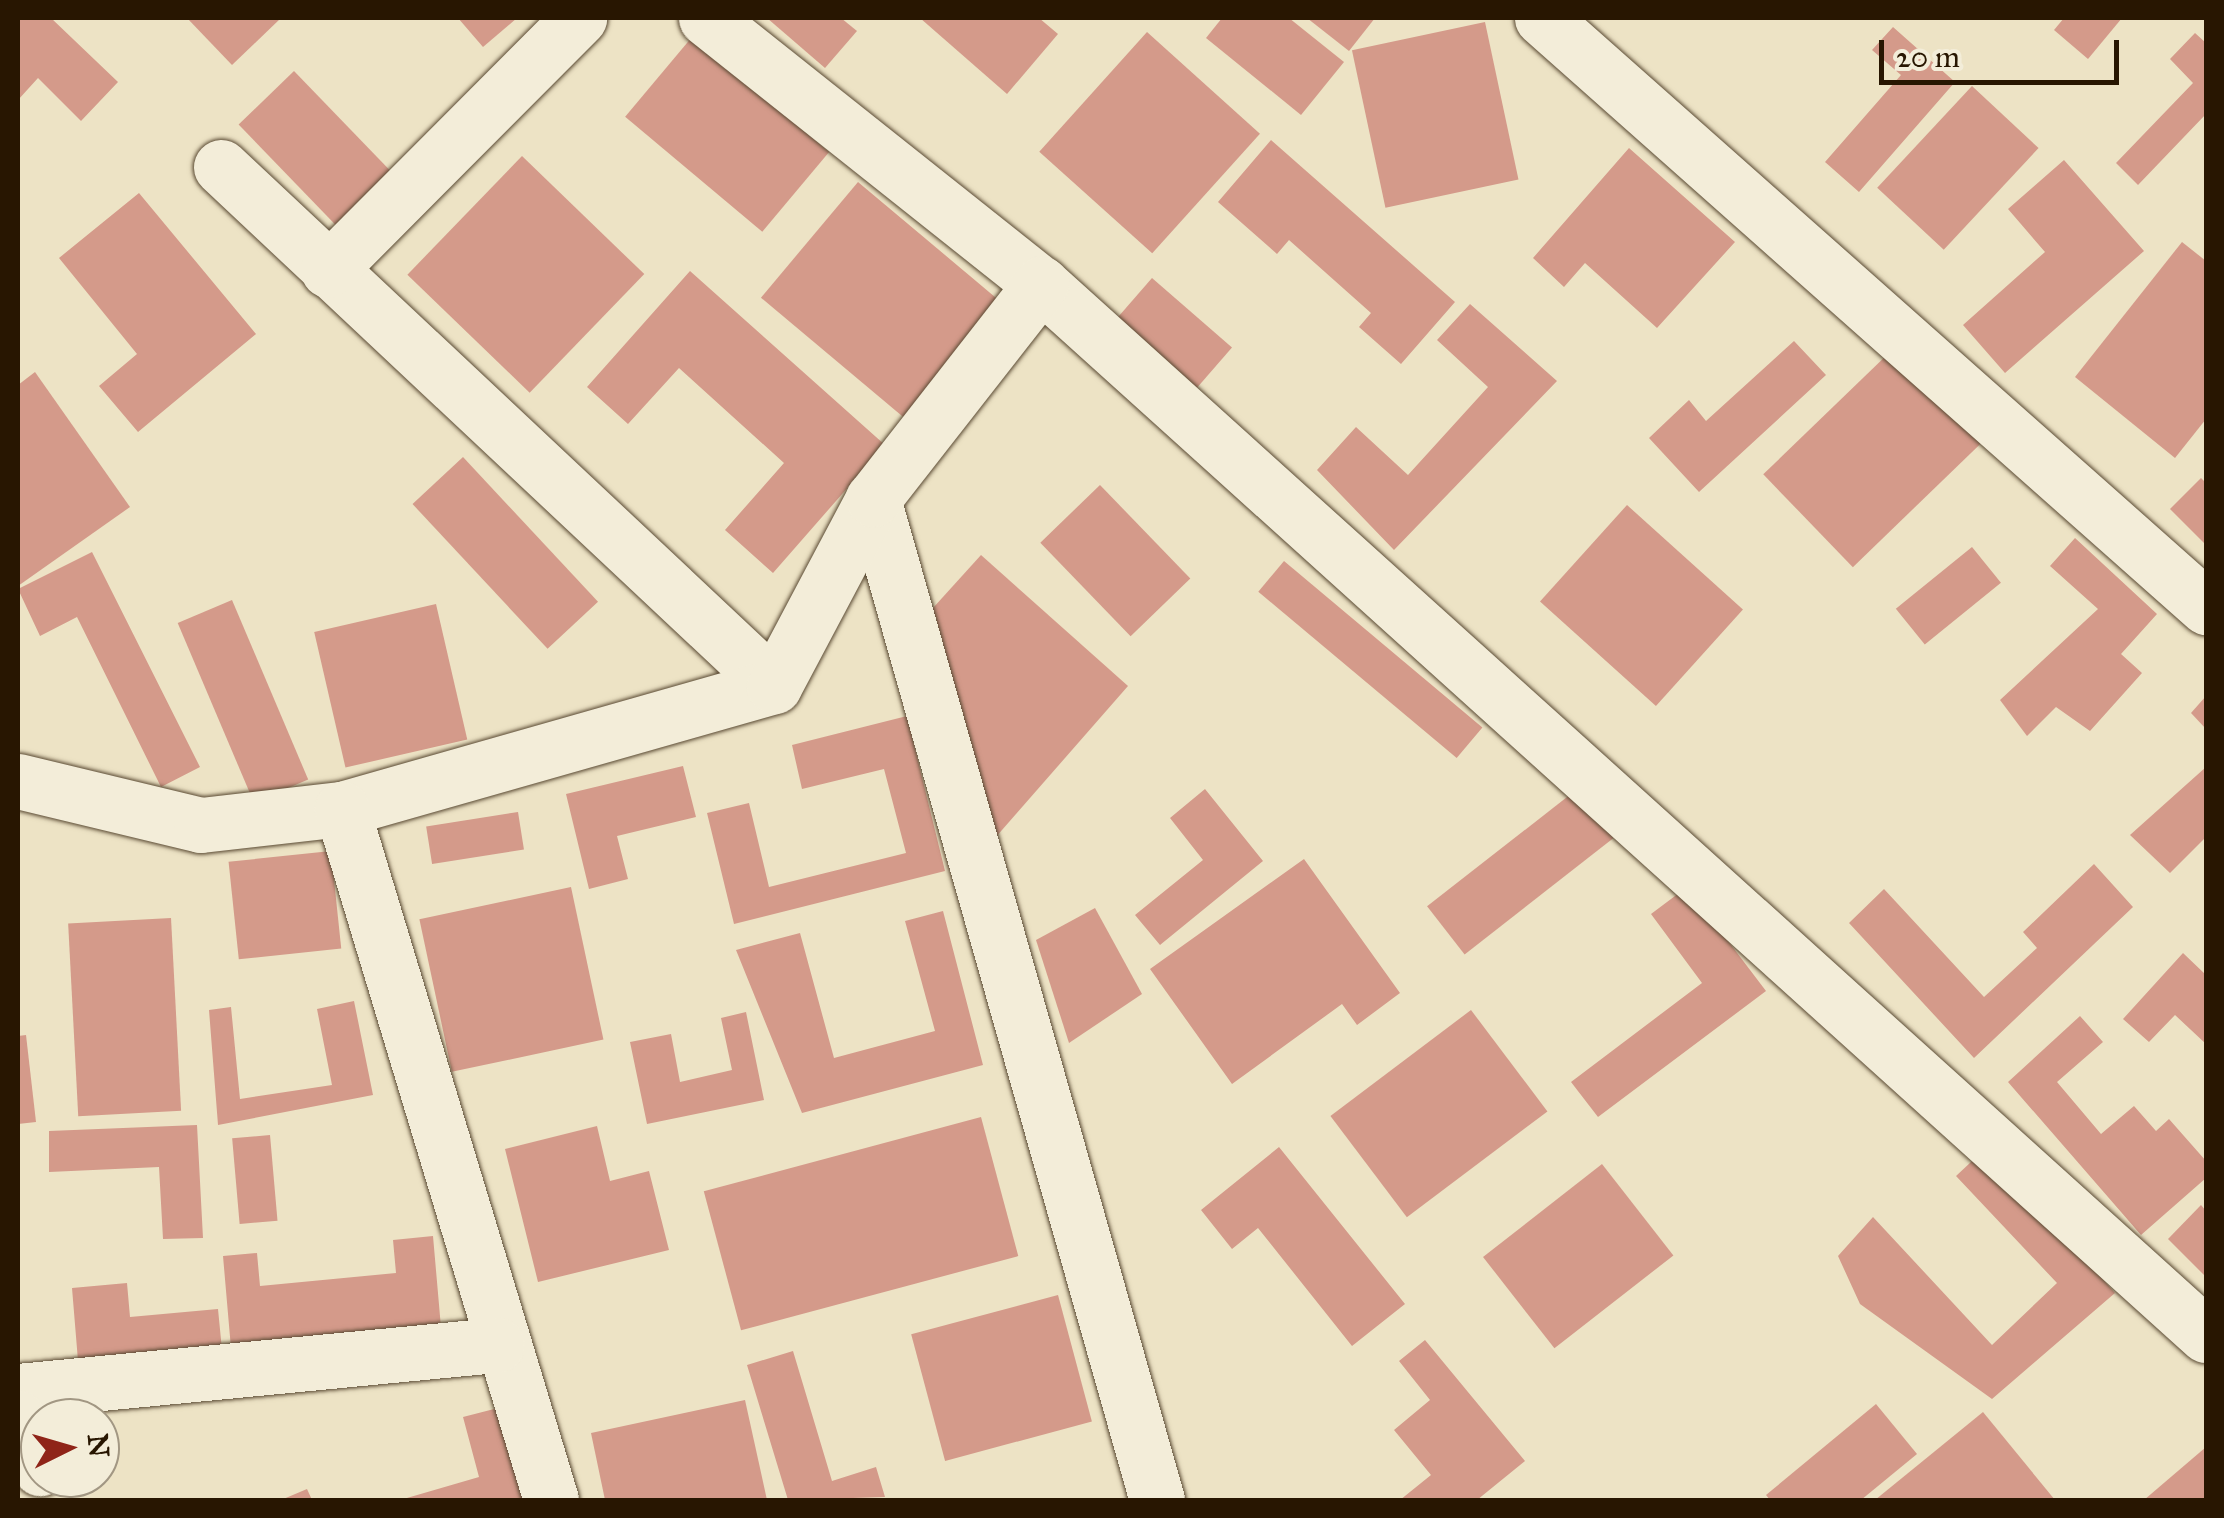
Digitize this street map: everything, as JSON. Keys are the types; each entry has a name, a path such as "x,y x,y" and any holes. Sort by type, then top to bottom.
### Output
{"street":[{"path":"328,270 579,18"},
{"path":"706,18 1041,284 2206,1334"},
{"path":"1542,18 2206,607"},
{"path":"221,167 774,686"},
{"path":"18,781 201,826 342,809 774,686 872,499 1041,284"},
{"path":"872,499 1157,1500"},
{"path":"342,809 497,1345 551,1500"},
{"path":"18,1392 497,1345"}],"building":[{"path":"18,18 51,18 118,82 81,121 38,78 18,100"},
{"path":"187,18 281,18 232,65"},
{"path":"458,18 517,18 483,47"},
{"path":"767,18 841,18 857,31 825,68"},
{"path":"920,18 1039,18 1058,34 1007,94"},
{"path":"1222,18 1289,18 1344,62 1301,115 1206,38"},
{"path":"1307,18 1375,18 1349,51"},
{"path":"2064,18 2122,18 2088,59 2054,30"},
{"path":"1485,22 1518,179 1385,208 1352,50"},
{"path":"1893,27 1955,82 1859,192 1825,162 1901,75 1872,50"},
{"path":"1147,32 1260,134 1152,253 1039,152"},
{"path":"2195,33 2206,43 2206,114 2138,185 2116,163 2193,83 2170,59"},
{"path":"692,37 829,152 762,232 625,117"},
{"path":"294,71 408,189 353,242 239,124"},
{"path":"1972,86 2039,148 1944,250 1877,188"},
{"path":"1271,140 1455,302 1401,364 1359,327 1371,313 1289,240 1277,254 1218,202"},
{"path":"1629,148 1735,242 1657,328 1585,263 1564,287 1533,258"},
{"path":"522,156 644,274 530,393 407,275"},
{"path":"2064,160 2144,251 2005,373 1963,325 2045,252 2008,209"},
{"path":"858,182 1010,310 913,426 761,298"},
{"path":"139,193 256,334 138,432 99,386 137,354 59,258"},
{"path":"2182,242 2206,261 2206,419 2175,458 2075,377"},
{"path":"690,271 885,445 773,573 725,530 784,463 679,368 628,424 587,387"},
{"path":"1152,278 1232,348 1196,389 1116,320"},
{"path":"1470,304 1557,381 1394,550 1317,470 1356,427 1408,475 1488,387 1437,340"},
{"path":"1794,341 1826,375 1699,492 1649,438 1689,400 1706,421"},
{"path":"1892,350 1982,443 1853,567 1763,474"},
{"path":"35,372 130,507 18,586 18,385"},
{"path":"463,457 598,602 548,649 413,504"},
{"path":"2201,478 2206,483 2206,545 2170,509"},
{"path":"1100,485 1190,579 1131,636 1040,543"},
{"path":"1627,505 1743,609 1656,706 1540,602"},
{"path":"2075,538 2157,614 2121,654 2142,673 2090,731 2056,707 2027,736 2000,700 2098,609 2050,566"},
{"path":"1972,547 2001,583 1925,644 1896,609"},
{"path":"92,552 200,767 161,787 77,617 40,636 18,589"},
{"path":"981,555 1128,686 995,838 923,619"},
{"path":"1284,561 1482,727 1457,758 1258,592"},
{"path":"232,600 308,779 254,803 178,623"},
{"path":"436,604 467,739 345,768 314,632"},
{"path":"2206,696 2206,729 2191,713"},
{"path":"907,716 945,871 734,924 707,813 749,803 769,887 906,853 884,769 802,789 792,745"},
{"path":"683,766 696,817 617,836 628,879 589,889 566,794"},
{"path":"2206,767 2206,837 2170,873 2130,835"},
{"path":"1205,789 1263,861 1160,945 1135,915 1203,860 1170,818"},
{"path":"1576,790 1614,838 1465,954 1427,906"},
{"path":"518,812 524,850 432,864 426,827"},
{"path":"331,851 341,948 239,959 229,862"},
{"path":"1304,859 1400,993 1357,1025 1342,1004 1232,1084 1150,969"},
{"path":"2094,864 2133,907 1974,1058 1849,923 1884,889 1984,997 2037,948 2023,932"},
{"path":"571,887 603,1040 452,1072 419,919"},
{"path":"1687,887 1766,991 1598,1117 1571,1082 1702,983 1651,914"},
{"path":"1095,908 1142,994 1069,1043 1036,940"},
{"path":"943,911 983,1065 802,1113 736,950 800,933 834,1058 935,1031 905,921"},
{"path":"171,918 181,1111 78,1116 68,923"},
{"path":"2183,953 2206,975 2206,1044 2175,1015 2149,1042 2123,1019"},
{"path":"354,1001 373,1095 218,1125 209,1010 231,1007 240,1099 332,1085 317,1009"},
{"path":"1471,1010 1547,1111 1407,1217 1330,1116"},
{"path":"746,1012 764,1100 647,1124 630,1042 671,1034 680,1082 732,1070 721,1018"},
{"path":"2080,1016 2103,1042 2057,1082 2101,1134 2134,1106 2156,1131 2169,1119 2206,1161 2206,1178 2141,1235 2008,1082"},
{"path":"26,1035 36,1122 18,1124 18,1036"},
{"path":"981,1117 1018,1256 741,1330 704,1191"},
{"path":"197,1125 203,1238 163,1239 159,1167 49,1172 49,1131"},
{"path":"597,1126 610,1181 649,1171 669,1250 538,1282 505,1149"},
{"path":"270,1135 277,1221 240,1224 232,1138"},
{"path":"1279,1147 1405,1304 1352,1346 1258,1228 1232,1249 1201,1210"},
{"path":"1986,1148 2115,1293 1992,1399 1860,1304 1838,1256 1873,1217 1992,1345 2057,1283 1956,1176"},
{"path":"1602,1164 1673,1255 1554,1348 1483,1257"},
{"path":"2201,1205 2206,1211 2206,1277 2168,1239"},
{"path":"433,1236 442,1339 232,1360 223,1256 257,1253 260,1286 396,1273 393,1240"},
{"path":"127,1283 130,1317 218,1309 223,1360 79,1373 72,1288"},
{"path":"1058,1295 1092,1422 945,1461 911,1334"},
{"path":"1425,1340 1525,1461 1477,1500 1400,1500 1431,1475 1394,1430 1430,1400 1399,1361"},
{"path":"793,1351 832,1481 876,1467 885,1497 788,1500 747,1365"},
{"path":"745,1400 767,1500 605,1500 591,1433"},
{"path":"1876,1404 1917,1454 1861,1500 1770,1500 1766,1495"},
{"path":"498,1408 525,1500 400,1500 479,1477 463,1417"},
{"path":"1983,1412 2055,1500 1875,1500"},
{"path":"2206,1447 2206,1500 2144,1500"},
{"path":"307,1489 312,1500 281,1500"}]}
